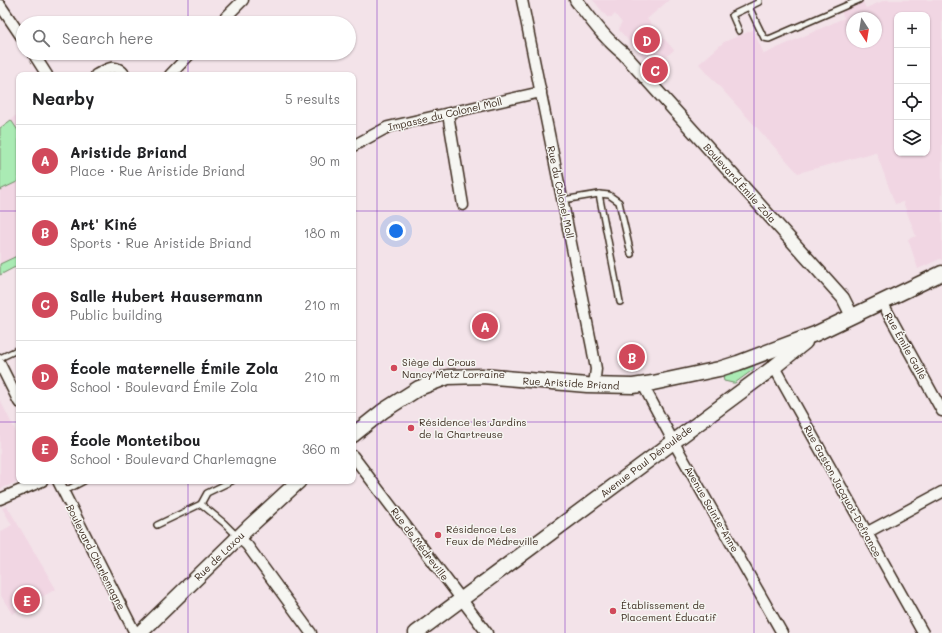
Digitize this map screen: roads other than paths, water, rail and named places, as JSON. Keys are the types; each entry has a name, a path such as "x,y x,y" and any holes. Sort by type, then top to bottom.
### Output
{"main road":[{"name":"Avenue Paul Déroulède","path":"755,356 815,334 942,274"},
{"name":"Avenue Paul Déroulède","path":"416,633 815,334"},
{"name":"Rue Aristide Briand","path":"356,433 383,411 419,388 448,377 482,376 594,385 643,385 719,369 755,356"},
{"path":"755,356 774,366"},
{"name":"Rue de Laxou","path":"140,633 238,537 296,484"}],"street":[{"path":"227,16 243,0"},
{"name":"Rue du Colonel Moll","path":"522,0 596,369 594,385"},
{"name":"Boulevard Émile Zola","path":"577,0 598,17 617,39 623,53 842,298 852,316"},
{"path":"0,5 16,29"},
{"path":"37,60 46,72"},
{"path":"173,72 184,60"},
{"path":"102,72 115,67 119,68 122,72"},
{"name":"Impasse du Colonel Moll","path":"356,144 388,127 541,92"},
{"path":"448,114 463,205"},
{"name":"Rue Émile Gallé","path":"882,302 942,411"},
{"path":"0,364 16,396"},
{"name":"Rue Gaston Jacquot-Defrance","path":"774,366 923,633"},
{"name":"Avenue Sainte-Anne","path":"643,385 673,441 782,633"},
{"name":"Rue de Médreville","path":"356,460 487,633"},
{"path":"0,499 35,484"},
{"name":"Boulevard Charlemagne","path":"60,484 135,633"},
{"path":"866,533 942,492"},
{"path":"238,537 247,545 311,633"}],"lane":[{"path":"739,31 732,15 759,2 760,0"},
{"path":"749,7 764,38 768,39 859,0"},
{"path":"563,200 599,194 609,195 619,202 631,254"},
{"path":"599,194 620,302"},
{"path":"0,358 16,350"},
{"path":"64,492 79,484"},
{"path":"157,525 201,504 208,493 226,484"},
{"path":"201,504 238,537"}],"place":[{"name":"École maternelle Émile Zola","path":"647,40"},
{"name":"Salle Hubert Hausermann","path":"655,70"},
{"name":"Aristide Briand","path":"485,326"},
{"name":"Art' Kiné","path":"632,357"},
{"name":"Siège du Crous Nancy Metz Lorraine","path":"394,368"},
{"name":"Résidence les Jardins de la Chartreuse","path":"411,428"},
{"name":"Résidence Les Feux de Médreville","path":"438,535"},
{"name":"École Montetibou","path":"27,600"},
{"name":"Établissement de Placement Éducatif","path":"613,611"}]}
